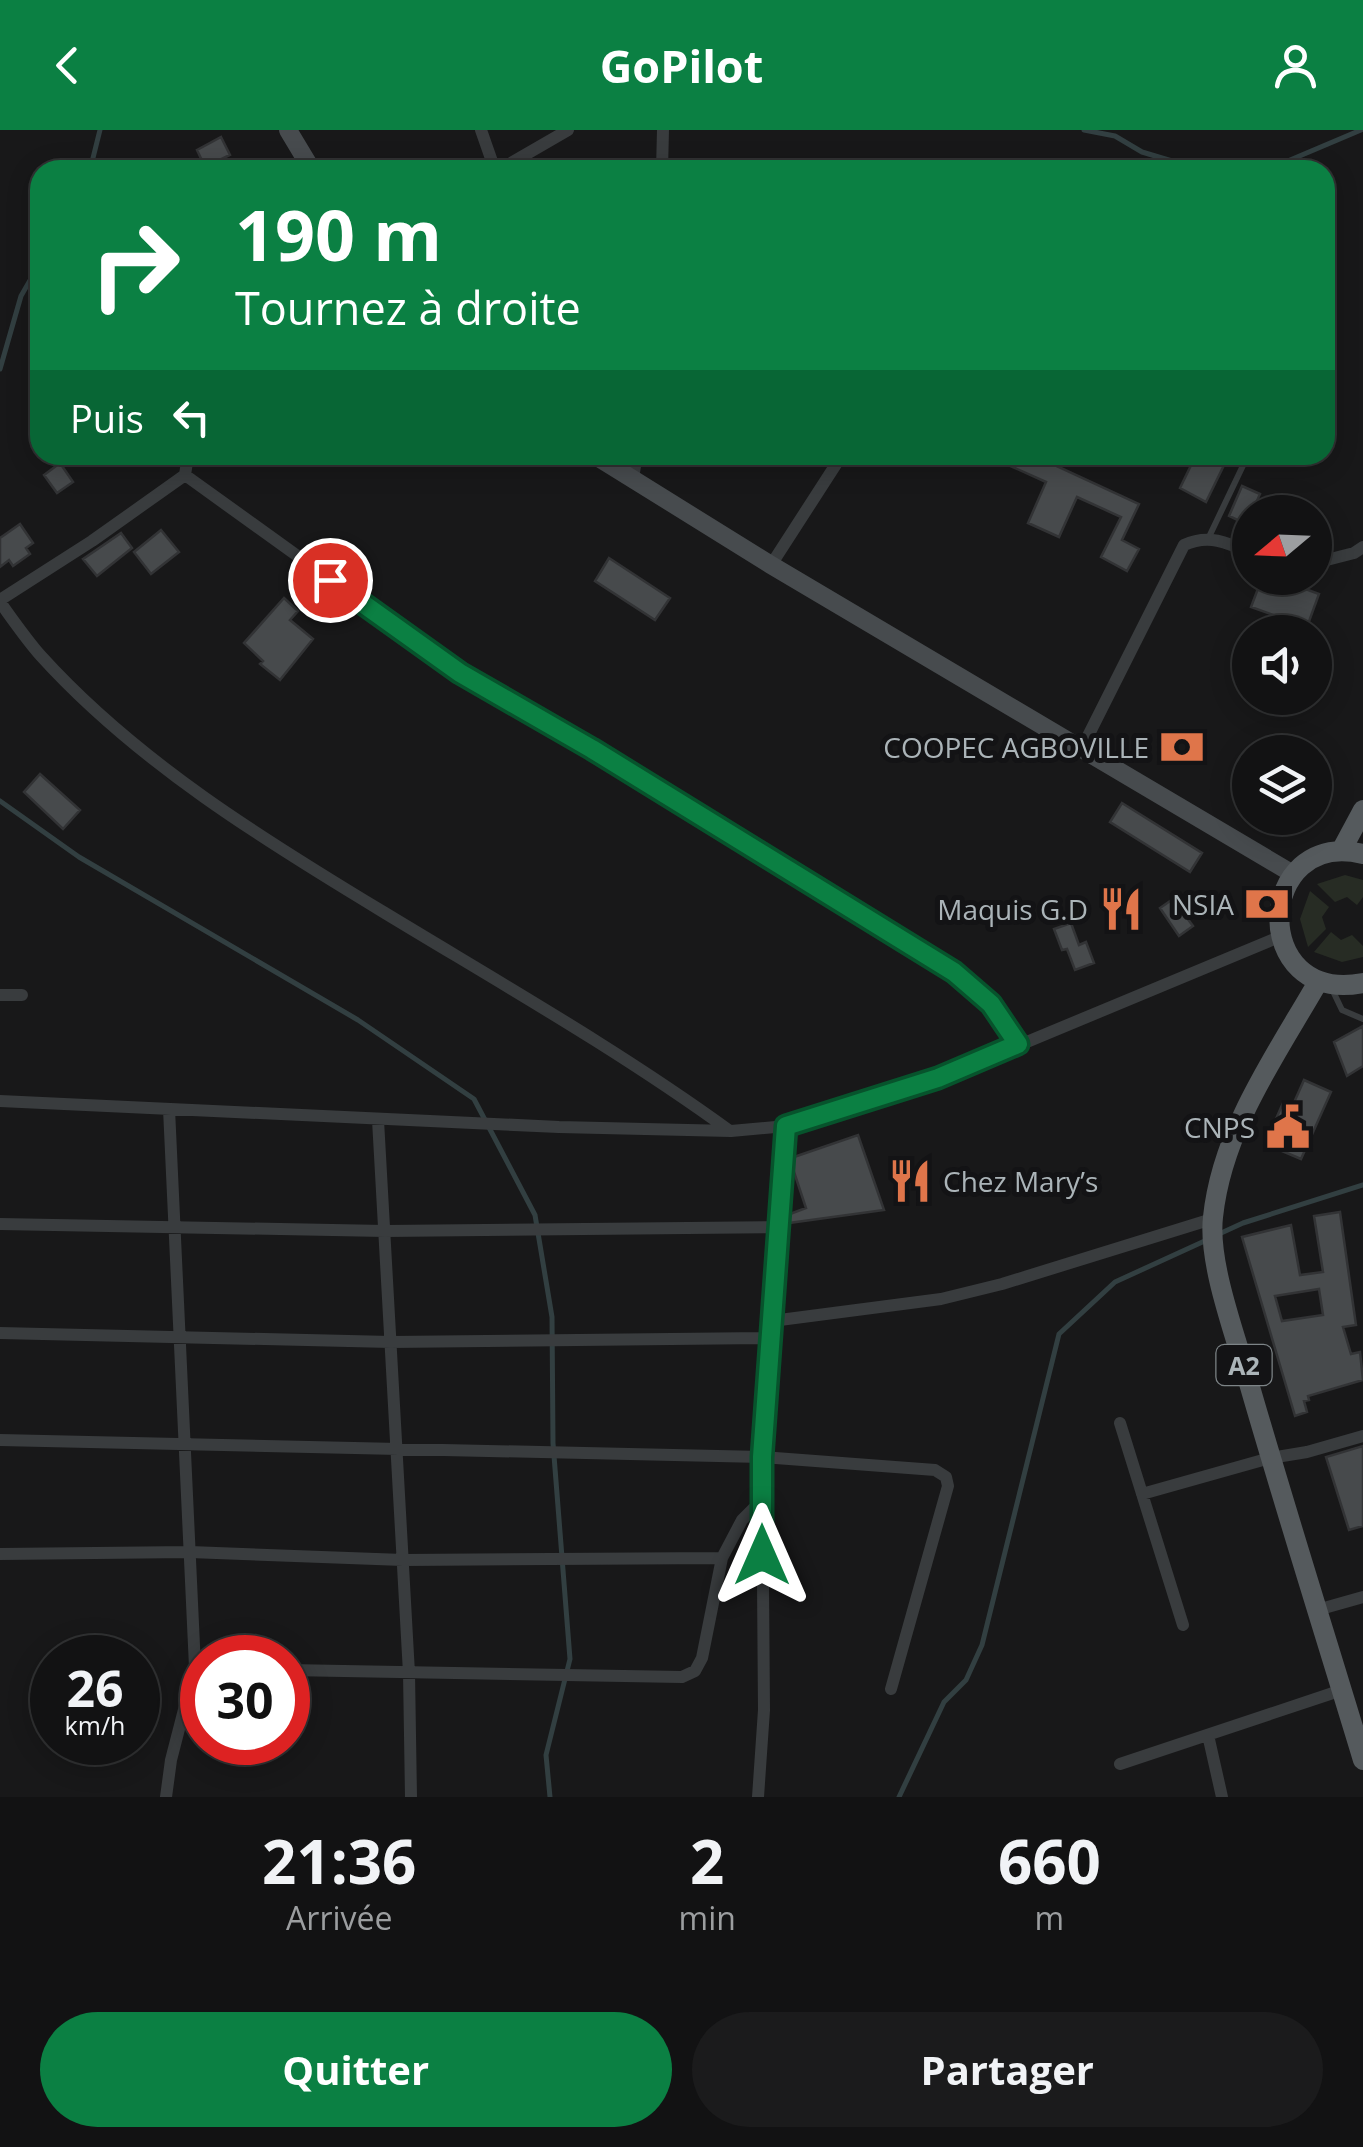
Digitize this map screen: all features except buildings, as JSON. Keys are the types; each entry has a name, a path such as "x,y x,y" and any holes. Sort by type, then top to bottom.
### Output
{"main road":[{"path":"288,130 303,160"},
{"path":"611,465 771,565 1293,874"},
{"path":"1341,851 1363,810"},
{"path":"1363,854 1341,851 1306,862 1293,874 1278,904 1279,937 1294,964 1324,983 1344,987 1363,983"},
{"name":"A2","path":"1324,983 1242,1115 1222,1171 1212,1219 1220,1280 1363,1760"}],"street":[{"path":"481,130 493,160"},
{"path":"515,160 568,130"},
{"path":"662,160 663,130"},
{"path":"186,465 185,475 0,601 39,654 82,698 161,764 291,856 572,1024 731,1131"},
{"path":"633,478 635,465"},
{"path":"771,565 836,465"},
{"path":"185,475 460,673 592,749 954,972 991,1004 1018,1044"},
{"path":"1080,750 1176,554 1184,545 1208,538 1232,544"},
{"path":"1332,559 1363,546"},
{"path":"0,1101 378,1120 731,1131 786,1126 922,1084 1279,937"},
{"path":"0,996 22,995"},
{"path":"169,1109 182,1338 183,1445 196,1635"},
{"path":"378,1120 403,1560 411,1797"},
{"path":"758,1797 764,1710 762,1457 786,1126"},
{"path":"772,1320 941,1299 1212,1219"},
{"path":"0,1224 384,1230 778,1227"},
{"path":"0,1334 391,1342 770,1338"},
{"path":"1120,1422 1183,1625"},
{"path":"1142,1494 1363,1436"},
{"path":"0,1440 762,1457 934,1470 946,1476 948,1486 892,1689"},
{"path":"310,1671 682,1677 694,1671 702,1658 722,1558 742,1520 762,1500"},
{"path":"0,1554 190,1552 403,1560 722,1558"},
{"path":"1317,1610 1363,1598"},
{"path":"1120,1764 1342,1690"},
{"path":"166,1797 180,1732"},
{"path":"1208,1735 1222,1797"}],"lane":[{"path":"1208,538 1243,465"},
{"path":"1324,983 1342,1010 1363,1019"}],"shaded area":[{"path":"1345,875 1363,880 1363,897 1357,905 1347,897 1335,902 1317,884"},
{"path":"1310,891 1329,907 1322,917 1326,929 1308,947 1300,919"},
{"path":"1331,932 1341,940 1352,935 1363,946 1363,957 1342,962 1314,952"}],"waterway":[{"path":"92,160 100,130"},
{"path":"1084,130 1115,136 1142,152 1169,160"},
{"path":"1290,160 1361,130"},
{"path":"0,369 21,296 30,280"},
{"path":"0,801 79,857 358,1020 474,1099 535,1215 552,1317 553,1443 570,1659 546,1755 550,1797"},
{"path":"1219,1234 1363,1185"},
{"path":"899,1797 944,1702 966,1680 982,1645 1059,1334 1115,1282 1209,1239"}],"place":[{"name":"COOPEC AGBOVILLE","path":"1182,747"},
{"name":"NSIA","path":"1267,904"},
{"name":"Maquis G.D","path":"1121,909"},
{"name":"CNPS","path":"1288,1127"},
{"name":"Chez Mary’s","path":"910,1181"}],"route":[{"path":"330,580 460,673 592,749 954,972 991,1004 1018,1044 874,1101 786,1126 762,1457 762,1555"}]}
